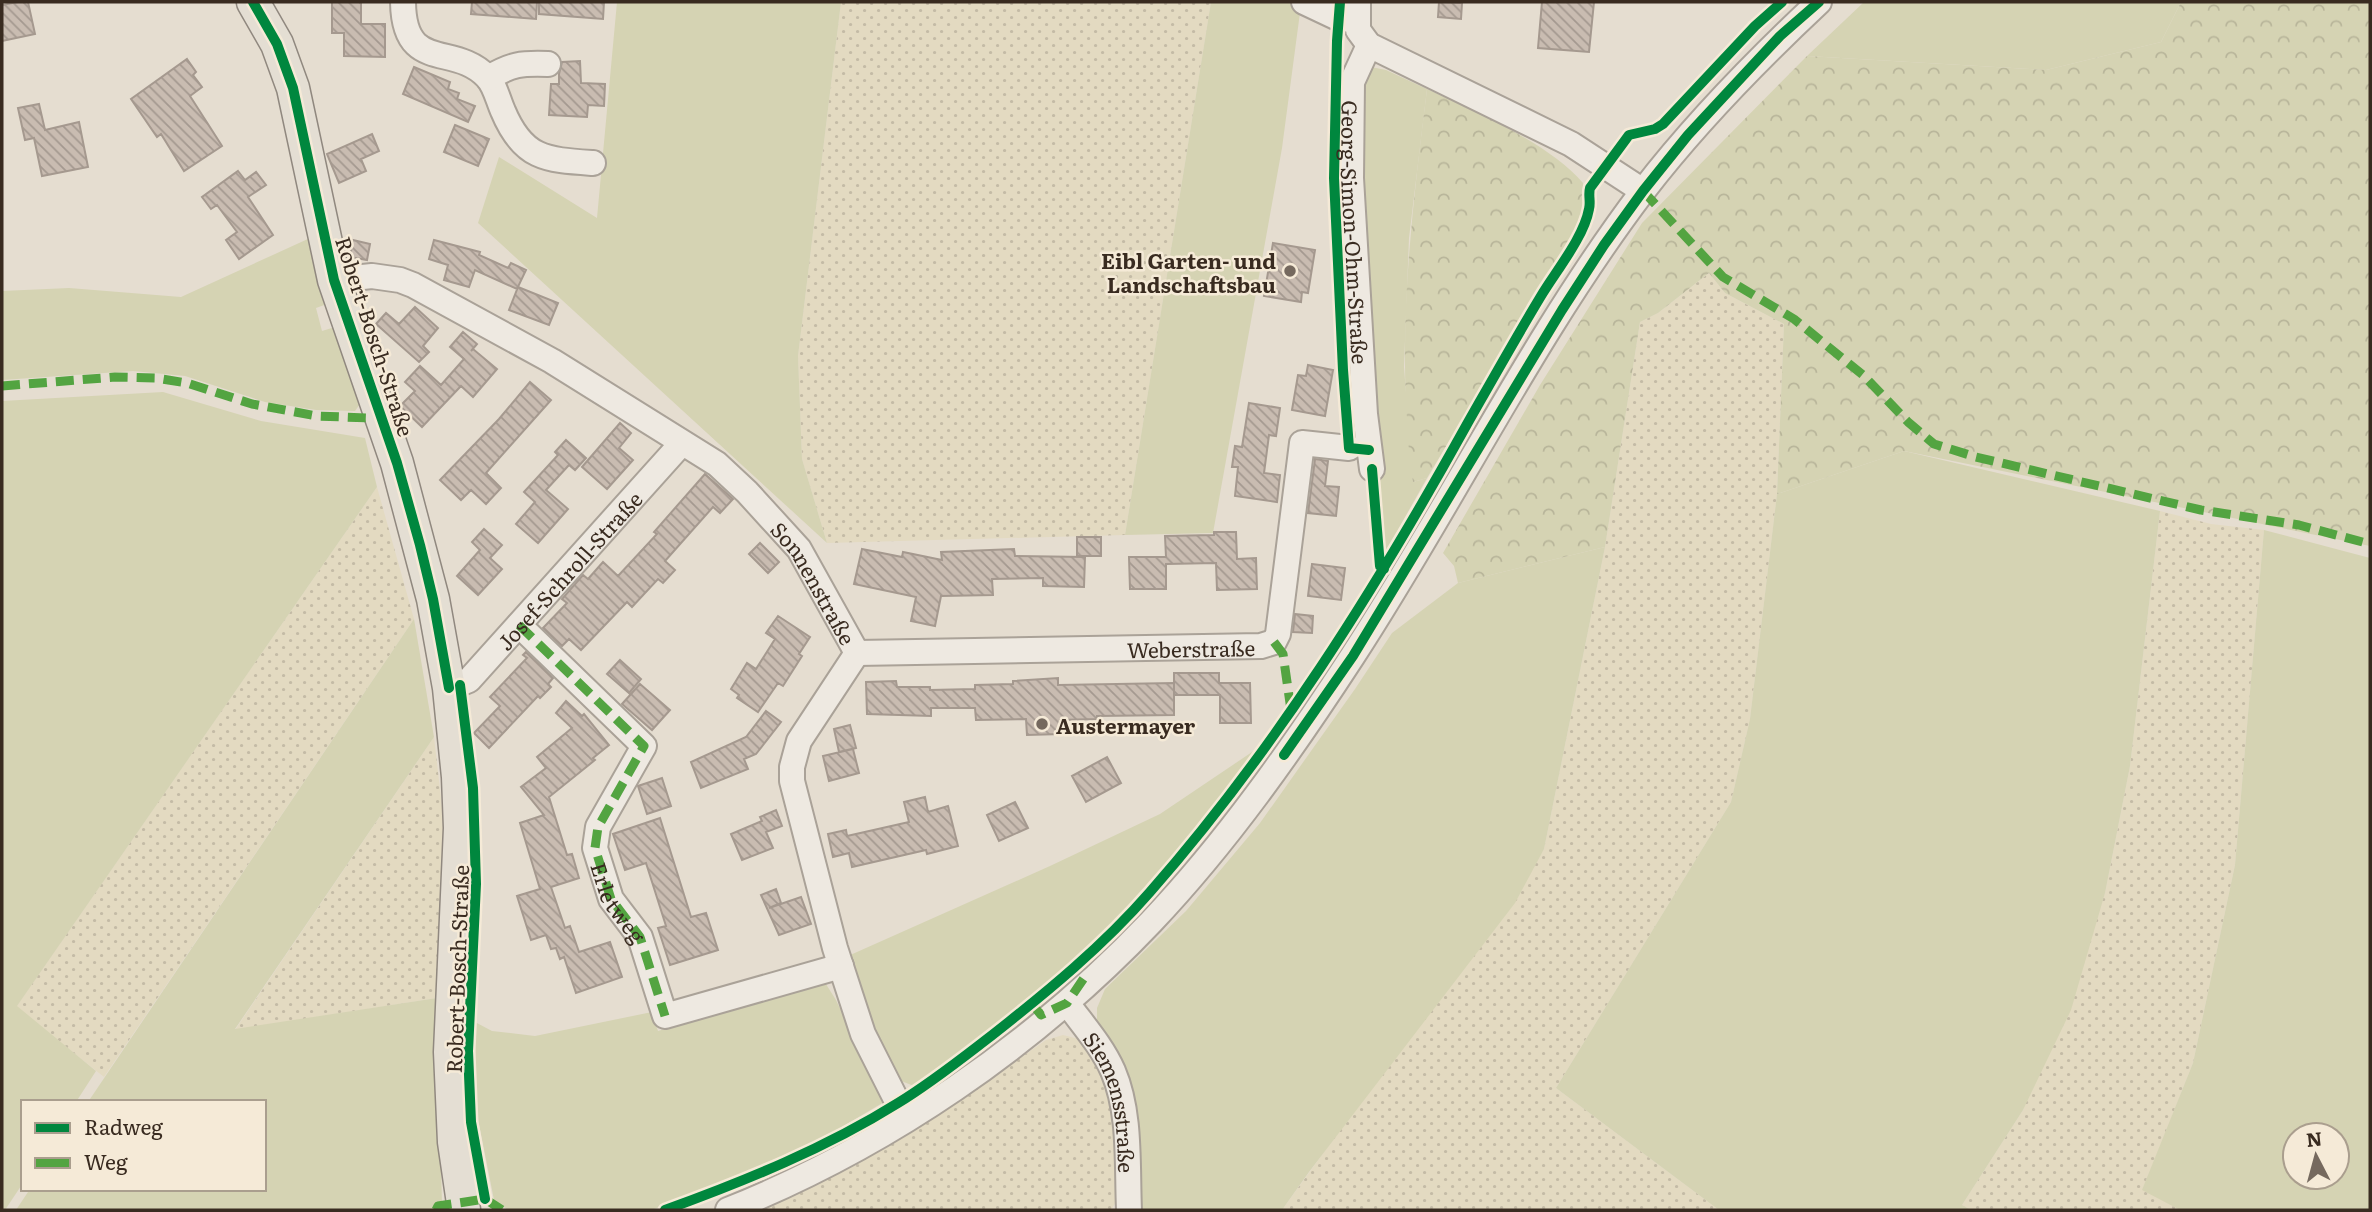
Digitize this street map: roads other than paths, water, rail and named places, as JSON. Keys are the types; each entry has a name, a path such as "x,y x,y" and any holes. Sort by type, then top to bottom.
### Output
{"main road":[{"name":"Robert-Bosch-Straße","path":"253,2 277,44 293,88 334,280 397,463 417,533 433,599 449,688 460,828 450,1052 454,1142 464,1210"}],"street":[{"path":"404,2 404,22 418,47 475,68 488,78 510,127 521,144 544,157 593,163"},
{"path":"1304,2 1340,19 1358,11 1358,30 1369,45 1572,144 1643,191"},
{"path":"728,1210 779,1189 867,1142 974,1076 1067,1003 1177,894 1249,804 1353,656 1562,310 1643,191 1688,135 1780,36 1819,2"},
{"name":"Georg-Simon-Ohm-Straße","path":"1369,45 1352,82 1351,178 1365,414 1372,469"},
{"path":"488,78 508,66 521,63 548,64"},
{"name":"Sonnenstraße","path":"334,280 372,276 400,280 552,361 717,464 799,549 857,653 799,741 792,767 795,793 841,966 863,1034 906,1119"},
{"name":"Josef-Schroll-Straße","path":"449,688 469,680 682,443"},
{"name":"Weberstraße","path":"857,653 1266,646 1274,642 1278,634 1301,443 1349,448"},
{"name":"Erletweg","path":"519,625 644,746 598,827 595,848 611,899 640,937 665,1016 841,966"},
{"name":"Siemensstraße","path":"1067,1003 1102,1051 1120,1093 1124,1115 1129,1210"}],"place":[{"name":"Eibl Garten- und Landschaftsbau","path":"1290,271"},
{"name":"Austermayer","path":"1042,724"}]}
